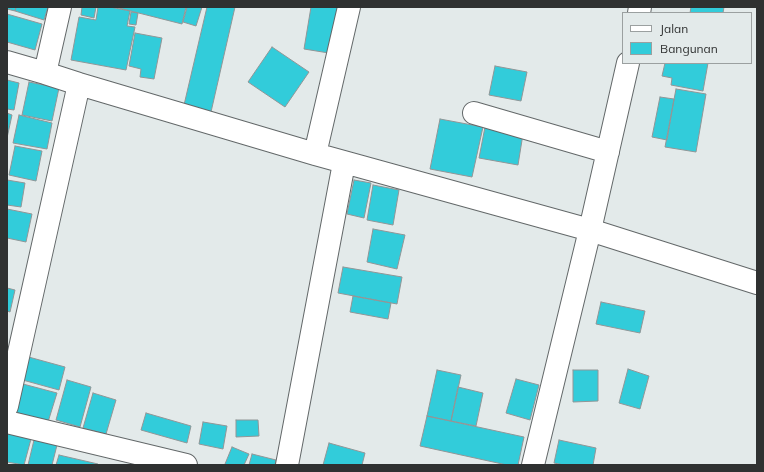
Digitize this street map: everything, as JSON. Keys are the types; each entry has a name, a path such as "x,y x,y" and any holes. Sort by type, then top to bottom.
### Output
{"street":[{"path":"45,73 60,7"},
{"path":"315,154 349,7"},
{"path":"7,62 344,163 590,230 757,283"},
{"path":"534,465 628,64"},
{"path":"7,406 79,84"},
{"path":"474,113 608,152"},
{"path":"287,465 344,163"},
{"path":"7,422 186,465"}],"building":[{"path":"7,7 16,7 15,11 7,9"},
{"path":"16,7 48,7 44,20 15,11"},
{"path":"82,7 96,7 94,18 81,15"},
{"path":"98,7 110,7 130,11 127,26 135,27 126,70 71,60 79,17 96,20"},
{"path":"115,7 186,7 182,24"},
{"path":"187,7 202,7 196,26 183,22"},
{"path":"207,7 235,7 211,112 184,105"},
{"path":"311,7 343,7 335,54 304,49"},
{"path":"691,7 724,7 723,12 690,12"},
{"path":"131,12 138,13 136,25 129,24"},
{"path":"7,14 42,24 35,50 7,42"},
{"path":"135,33 162,38 154,79 140,77 141,69 129,66"},
{"path":"272,47 309,72 285,107 248,82"},
{"path":"665,64 708,64 703,91 671,85 672,78 662,76"},
{"path":"495,66 527,72 521,101 489,95"},
{"path":"7,80 19,83 14,110 7,109"},
{"path":"29,82 59,88 52,121 22,115"},
{"path":"676,89 706,94 696,152 665,147"},
{"path":"660,97 674,99 667,140 652,137"},
{"path":"7,113 12,115 7,138"},
{"path":"19,115 52,123 47,149 13,143"},
{"path":"440,119 483,127 472,177 430,169"},
{"path":"485,127 523,134 518,165 479,158"},
{"path":"15,146 42,151 36,181 9,175"},
{"path":"7,180 25,183 21,207 7,205"},
{"path":"354,180 371,183 364,218 347,214"},
{"path":"373,185 399,190 393,225 367,220"},
{"path":"7,209 32,214 26,242 7,238"},
{"path":"373,229 405,235 397,269 367,262"},
{"path":"343,267 402,277 397,304 338,293"},
{"path":"7,288 15,290 10,312 7,311"},
{"path":"353,296 391,303 388,319 350,312"},
{"path":"601,302 645,311 640,333 596,324"},
{"path":"25,356 65,367 59,390 19,379"},
{"path":"628,369 649,376 640,409 619,403"},
{"path":"437,370 461,375 451,421 427,416"},
{"path":"573,370 598,370 598,401 573,402"},
{"path":"516,379 539,385 530,420 506,413"},
{"path":"67,380 91,387 80,427 56,420"},
{"path":"23,384 57,393 48,422 15,412"},
{"path":"458,387 483,393 476,426 451,421"},
{"path":"93,393 116,400 106,434 83,428"},
{"path":"146,413 191,426 187,443 141,430"},
{"path":"427,416 524,437 518,465 507,465 420,446"},
{"path":"236,420 258,420 259,436 236,437"},
{"path":"203,422 227,426 223,449 199,444"},
{"path":"7,433 31,439 24,465 7,462"},
{"path":"34,440 57,445 52,465 28,465"},
{"path":"559,440 596,448 593,465 564,465 554,463"},
{"path":"329,443 365,453 362,465 323,465"},
{"path":"232,447 249,454 244,465 225,464"},
{"path":"252,454 276,460 275,465 249,465"},
{"path":"59,455 98,464 98,465 56,465"}]}
